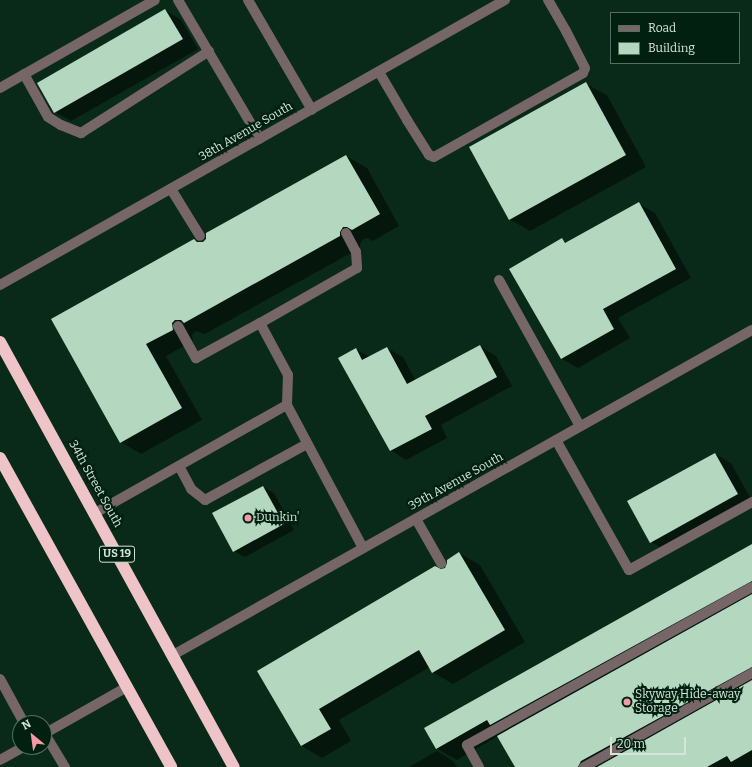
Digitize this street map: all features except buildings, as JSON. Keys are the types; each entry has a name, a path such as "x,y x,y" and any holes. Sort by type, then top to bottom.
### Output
{"highway":[{"name":"34th Street South","path":"0,342 234,767"},
{"path":"0,458 171,767"}],"street":[{"path":"0,88 156,0"},
{"path":"178,0 260,139"},
{"path":"248,0 312,110"},
{"name":"38th Avenue South","path":"0,285 505,0"},
{"path":"379,72 407,120 429,154 434,157 583,73 585,68 548,0"},
{"path":"24,74 48,117 81,134 209,51"},
{"path":"171,189 200,236"},
{"path":"178,326 196,358 260,323 357,268 356,252 346,233"},
{"path":"499,280 580,426"},
{"path":"260,323 288,375 287,405 363,548"},
{"name":"39th Avenue South","path":"173,655 752,330"},
{"path":"95,513 287,405"},
{"path":"556,440 629,570 752,502"},
{"path":"179,466 191,489 205,500 307,444"},
{"path":"416,519 441,563"},
{"path":"479,767 467,746 752,587"},
{"path":"584,767 752,673"},
{"path":"0,679 20,715"},
{"path":"52,730 128,687"},
{"path":"52,746 65,767"},
{"path":"0,760 12,753"}],"place":[{"name":"Dunkin'","path":"248,518"},
{"name":"Skyway Hide-away Storage","path":"627,702"}]}
